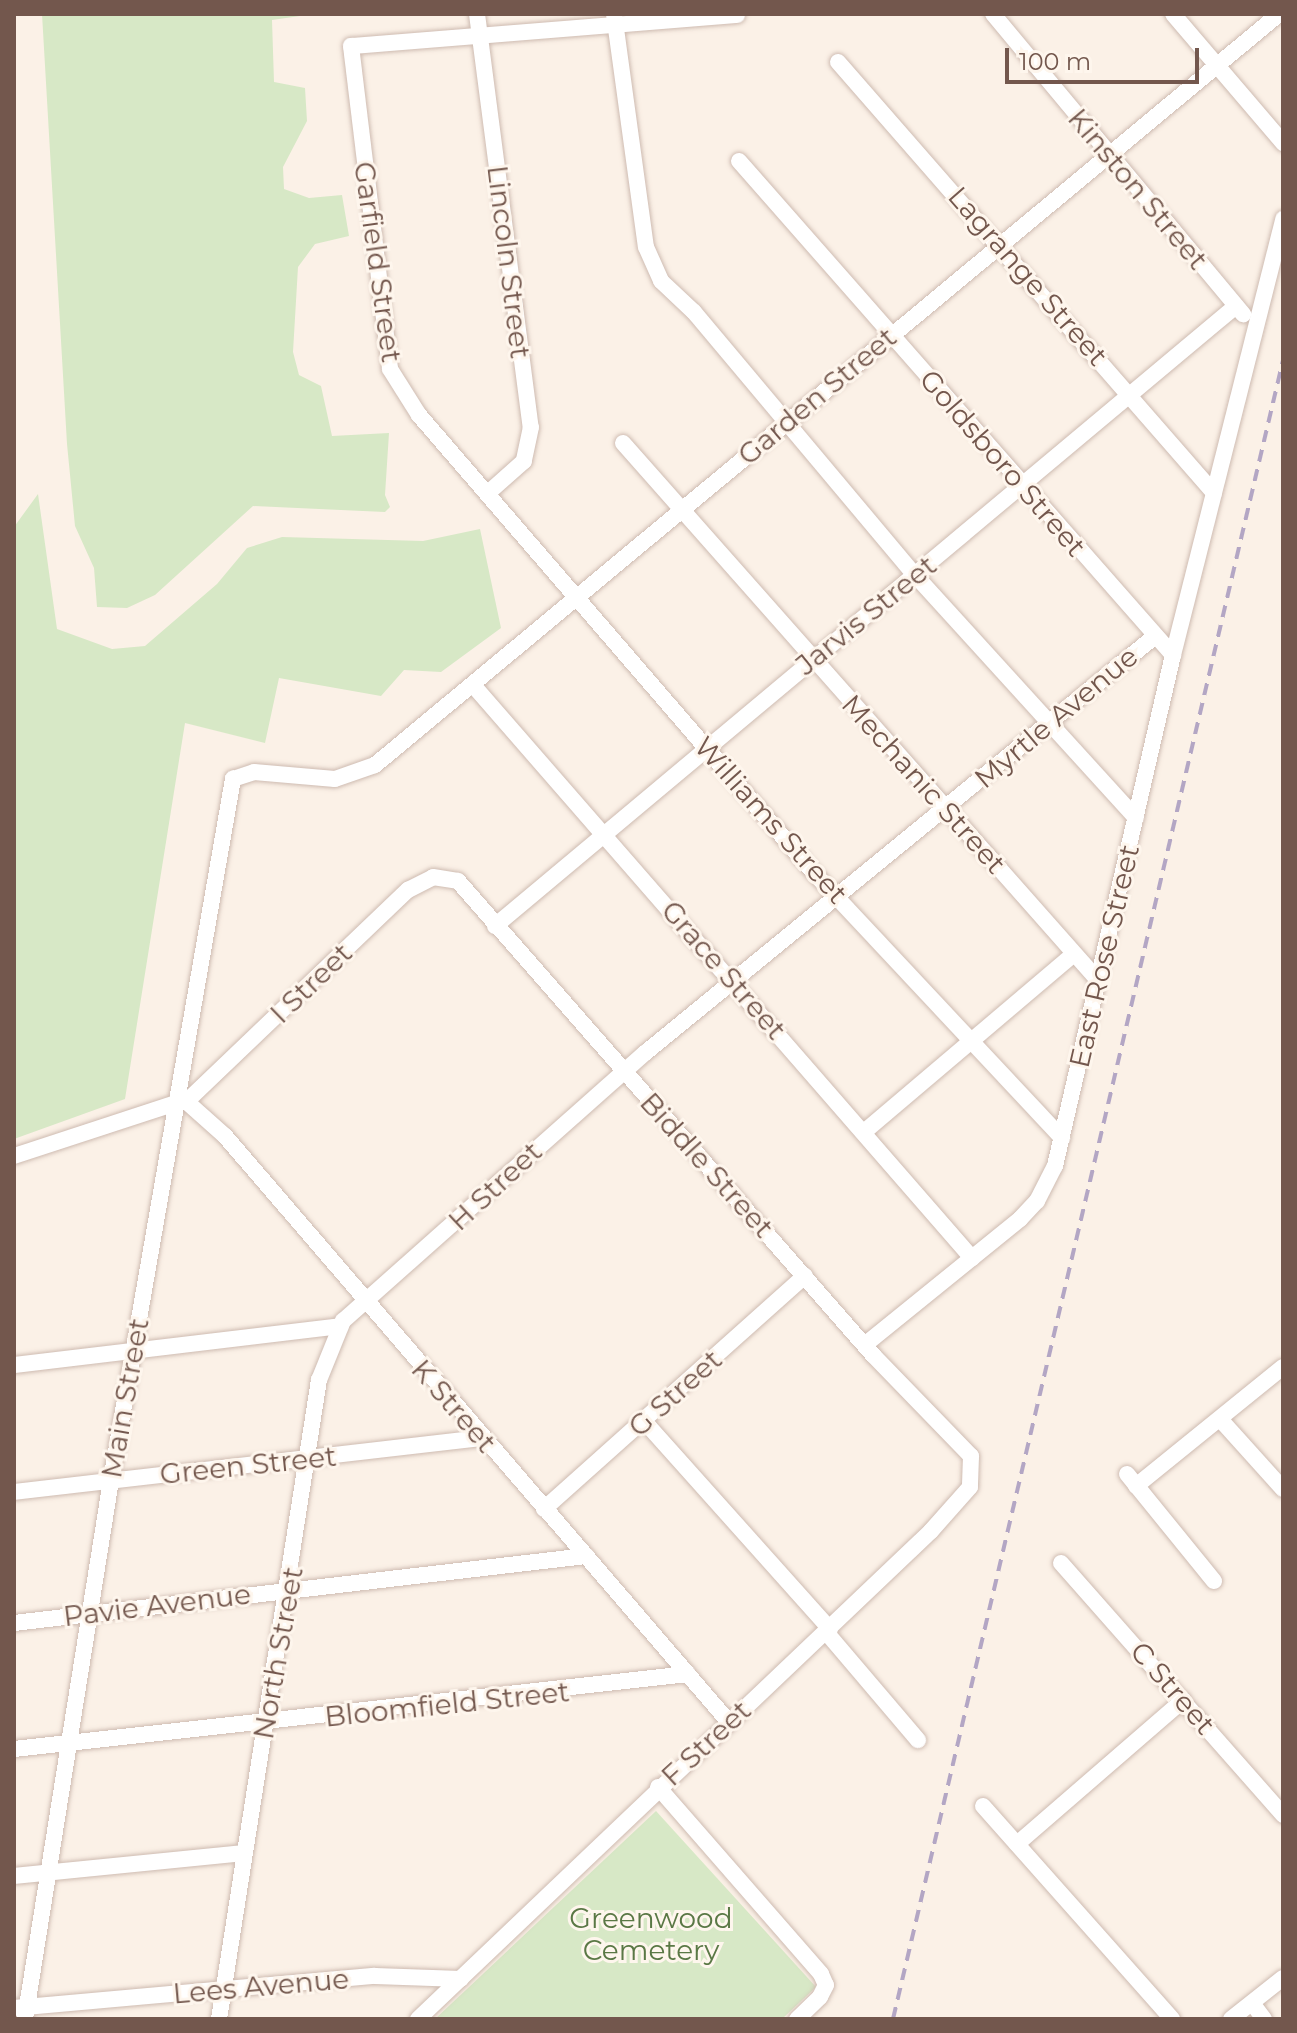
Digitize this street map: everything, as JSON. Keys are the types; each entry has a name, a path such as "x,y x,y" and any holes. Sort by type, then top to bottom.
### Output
{"street":[{"name":"Lincoln Street","path":"477,14 531,427 524,461 488,493"},
{"name":"Kinston Street","path":"993,14 1107,156 1254,326"},
{"path":"1173,14 1283,143"},
{"name":"Garden Street","path":"233,779 254,772 335,779 375,765 1279,14"},
{"path":"480,34 614,19 737,15"},
{"path":"614,19 646,247 661,281 685,304 915,575 1136,818"},
{"name":"Garfield Street","path":"480,34 351,46 390,369 419,415 488,493"},
{"name":"Lagrange Street","path":"838,62 1214,493"},
{"name":"Goldsboro Street","path":"739,161 1173,655"},
{"name":"East Rose Street","path":"867,1343 1037,1201 1055,1166 1173,655 1283,219"},
{"name":"Jarvis Street","path":"495,926 1236,306"},
{"name":"Mechanic Street","path":"623,443 1098,980"},
{"name":"Williams Street","path":"488,493 839,898 1062,1138"},
{"name":"Myrtle Avenue","path":"626,1073 1154,637"},
{"name":"Grace Street","path":"473,685 606,833 972,1258"},
{"name":"Main Street","path":"22,2011 49,1873 111,1480 180,1099 233,779"},
{"name":"I Street","path":"180,1099 408,890 442,876"},
{"name":"Biddle Street","path":"442,876 458,881 805,1276 971,1456"},
{"path":"864,1132 1074,954"},
{"name":"H Street","path":"366,1302 626,1073"},
{"path":"14,1156 180,1099"},
{"name":"K Street","path":"180,1099 225,1136 728,1721"},
{"name":"G Street","path":"544,1509 805,1276"},
{"name":"North Street","path":"219,2019 290,1589 319,1380 341,1326 366,1302"},
{"path":"14,1365 341,1326"},
{"path":"1214,1581 1132,1480 1220,1419 1283,1367"},
{"path":"1220,1419 1283,1489"},
{"path":"644,1421 828,1631 918,1740"},
{"name":"Green Street","path":"14,1492 482,1438"},
{"name":"F Street","path":"418,2019 658,1787 828,1631 961,1500 970,1487 971,1456"},
{"name":"Pavie Avenue","path":"14,1623 586,1556"},
{"name":"C Street","path":"1061,1563 1283,1815"},
{"name":"Bloomfield Street","path":"14,1749 688,1674"},
{"path":"1017,1844 1183,1700"},
{"path":"658,1787 826,1985 797,2019"},
{"path":"983,1806 1172,2019"},
{"path":"14,1876 244,1853"},
{"name":"Lees Avenue","path":"22,2011 224,1988 375,1976 461,1979"},
{"path":"1231,2019 1283,1978"},
{"path":"1252,2003 1264,2019"}],"green space":[{"path":"42,14 314,14 272,20 274,82 305,88 307,121 283,167 284,189 309,198 342,195 349,236 315,244 298,267 293,352 299,375 321,386 332,436 389,433 385,495 390,507 385,512 253,506 155,595 127,608 97,607 94,568 75,526 67,444"},
{"path":"38,494 57,629 112,649 145,646 217,584 247,548 282,537 423,541 480,529 501,628 441,672 404,670 381,696 279,678 265,743 185,723 125,1099 14,1139 14,527"},
{"name":"Greenwood Cemetery","path":"656,1811 816,1987 782,2019 435,2019"}],"railway":[{"path":"893,2019 1283,360"}]}
